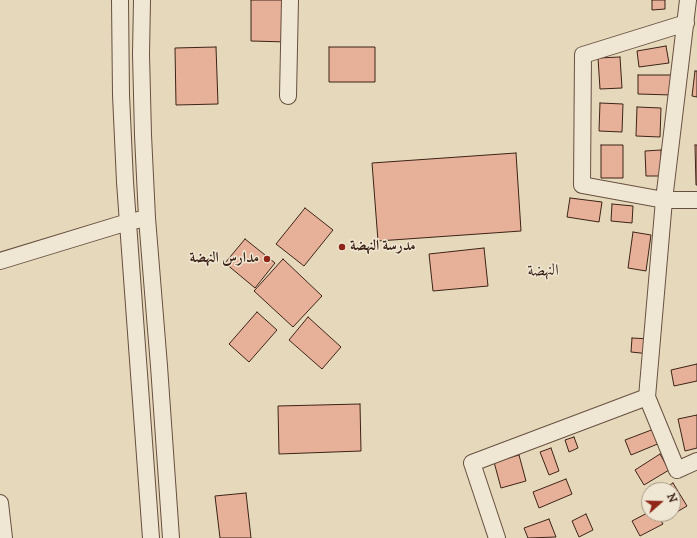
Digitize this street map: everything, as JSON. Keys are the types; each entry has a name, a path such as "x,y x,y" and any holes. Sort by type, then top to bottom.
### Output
{"street":[{"path":"120,0 121,95 128,222 151,538"},
{"path":"142,0 142,84 147,218 160,373 171,538"},
{"path":"288,96 290,0"},
{"path":"688,0 664,200 647,397 677,470 697,461"},
{"path":"686,22 583,55 582,185 664,200 697,200"},
{"path":"0,261 128,222 147,218"},
{"path":"497,538 472,463 647,397"},
{"path":"0,503 4,538"}],"building":[{"path":"251,0 288,0 288,42 251,41"},
{"path":"652,0 665,0 665,9 652,10"},
{"path":"666,46 669,63 639,67 637,51"},
{"path":"216,47 218,104 176,105 175,48"},
{"path":"329,47 375,47 375,82 329,82"},
{"path":"620,57 622,88 600,89 598,58"},
{"path":"695,71 697,71 697,97 692,96"},
{"path":"638,75 672,75 672,95 638,94"},
{"path":"600,103 623,104 622,132 599,131"},
{"path":"637,107 661,108 660,137 636,136"},
{"path":"601,145 623,145 623,178 601,178"},
{"path":"695,145 697,145 697,185 696,185"},
{"path":"661,150 662,176 646,176 645,151"},
{"path":"516,153 521,231 378,241 372,163"},
{"path":"570,198 602,202 599,222 567,217"},
{"path":"612,204 633,206 632,223 611,221"},
{"path":"305,208 333,230 304,266 276,244"},
{"path":"633,232 651,235 646,271 628,268"},
{"path":"245,239 275,263 255,288 225,263"},
{"path":"484,248 488,286 433,291 429,254"},
{"path":"283,259 322,296 293,327 254,291"},
{"path":"257,312 277,330 249,362 229,344"},
{"path":"308,317 341,347 322,369 289,340"},
{"path":"632,338 651,339 650,354 631,352"},
{"path":"697,364 697,381 674,386 671,370"},
{"path":"360,404 361,451 279,454 278,406"},
{"path":"697,415 697,448 685,451 678,419"},
{"path":"654,429 660,443 631,455 625,440"},
{"path":"574,437 578,448 569,452 565,440"},
{"path":"551,448 559,471 549,475 540,452"},
{"path":"660,454 669,470 649,482 642,482 635,470"},
{"path":"519,455 526,481 501,488 494,462"},
{"path":"566,479 572,494 539,508 533,492"},
{"path":"246,493 251,538 220,538 215,496"},
{"path":"681,496 687,506 681,510"},
{"path":"586,514 593,530 579,537 572,521"},
{"path":"641,516 641,522 662,522 663,524 640,536 632,521"},
{"path":"549,519 556,537 528,538 524,528"}],"place":[{"name":"مدرسة النهضة","path":"342,247"},
{"name":"مدارس النهضة","path":"267,259"}],"district":[{"name":"النهضة","path":"543,272"}]}
